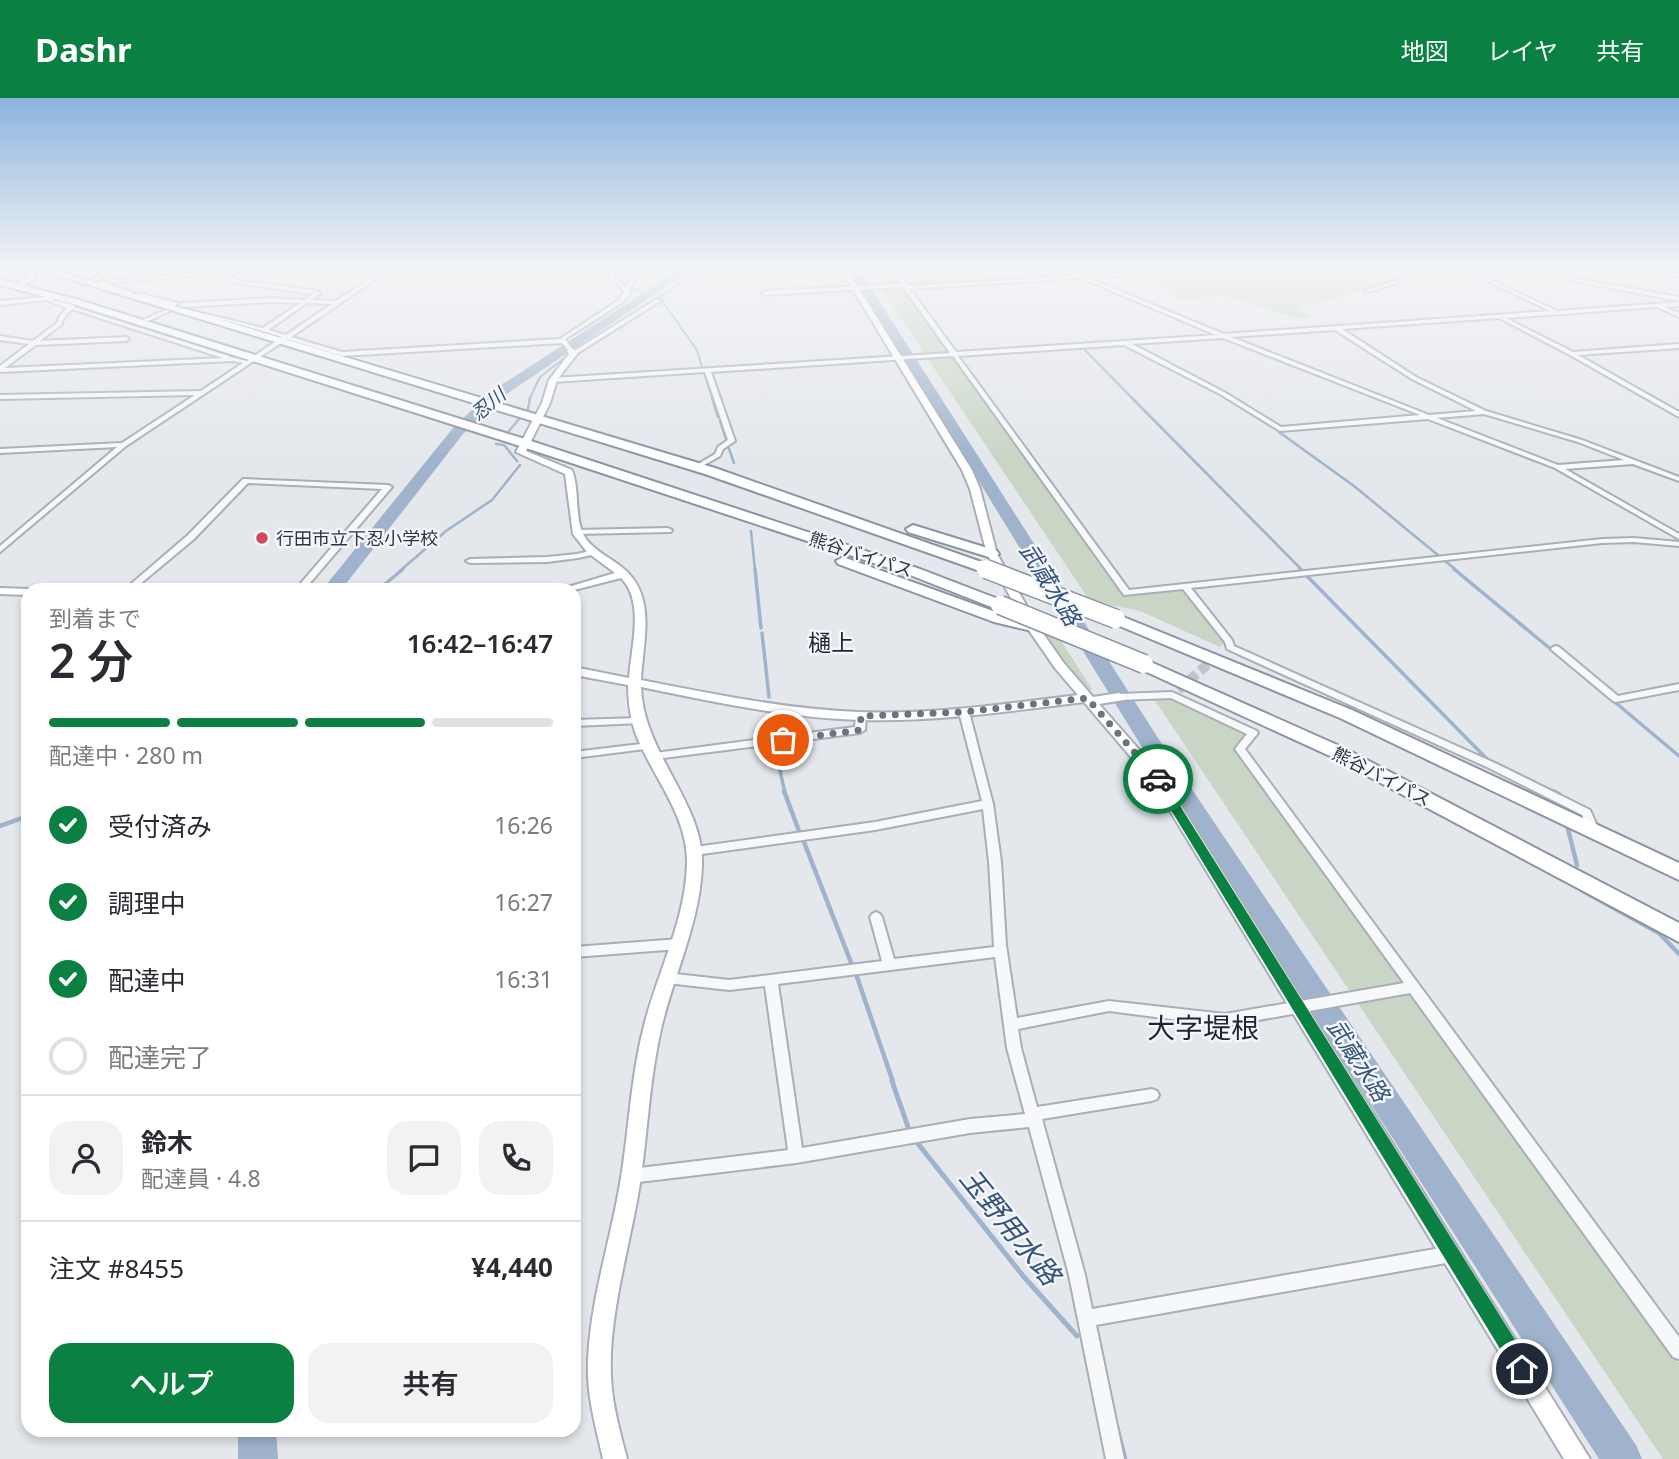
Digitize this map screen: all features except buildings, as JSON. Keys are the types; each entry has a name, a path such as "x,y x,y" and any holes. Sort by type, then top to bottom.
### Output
{"highway":[{"name":"熊谷バイパス","path":"160,332 524,443 915,572 1000,605 1144,664 1336,752 1679,933"},
{"name":"熊谷バイパス","path":"258,332 704,469 987,560 1116,619 1346,714 1679,872"},
{"path":"704,469 739,476 959,543 987,560"},
{"path":"676,495 689,503 968,608 1031,626"},
{"path":"959,543 973,541 986,534"}],"street":[{"path":"0,370 50,332"},
{"path":"110,340 123,332"},
{"path":"150,332 233,359"},
{"path":"267,332 284,339 342,354 567,347 597,332"},
{"path":"0,550 124,445 248,360 295,332"},
{"path":"571,332 539,418 521,452 569,472 577,532 593,552 623,574 637,590 633,681 639,721 695,850 691,897 679,944 663,985 648,1044 639,1092 631,1176 607,1301 599,1366 600,1388 615,1459"},
{"path":"885,332 970,475 986,534 987,560 1031,626 1088,700 1158,780 1306,1006 1452,1254 1578,1459"},
{"path":"938,332 1127,593 1602,541 1634,540 1679,544"},
{"path":"1212,332 1557,467 1679,537"},
{"path":"554,380 1286,332"},
{"path":"1342,332 1415,378 1484,412 1638,462 1679,479"},
{"path":"1529,332 1679,415"},
{"path":"0,338 36,343 126,339"},
{"path":"1125,343 1233,400 1280,429 1484,412"},
{"path":"1572,354 1679,346"},
{"path":"0,370 248,360"},
{"path":"704,469 720,448 732,441 708,371"},
{"path":"0,397 202,393"},
{"path":"0,451 124,445"},
{"path":"1557,467 1638,462"},
{"path":"136,583 191,537 246,481 388,487 305,583"},
{"path":"577,532 668,530"},
{"path":"470,561 503,559 523,562 593,552"},
{"path":"581,585 623,574"},
{"path":"1185,586 1229,642 1226,650 1505,772 1586,813 1593,830"},
{"path":"0,591 21,592"},
{"path":"1556,649 1616,699 1679,687"},
{"path":"581,672 803,712 861,716 964,712 1175,692 1253,733 1240,749 1679,1351"},
{"path":"964,712 988,804 995,862 1000,951 1014,1048 1077,1275 1115,1459"},
{"path":"581,755 652,751 860,730 861,716"},
{"path":"581,723 639,721"},
{"path":"695,850 875,826 988,804"},
{"path":"876,917 889,965"},
{"path":"581,951 679,944"},
{"path":"667,978 729,985 1000,951"},
{"path":"771,980 796,1156"},
{"path":"1011,1025 1109,1006 1225,1020 1412,988"},
{"path":"631,1176 796,1156 1152,1096"},
{"path":"1086,1318 1452,1254"}],"green space":[{"path":"910,332 936,332 1124,593 1183,589 1223,638 1224,643 1220,647 1140,611 1090,601"},
{"path":"1044,631 1056,633 1092,689 1089,690 1063,660"},
{"path":"1154,699 1174,700 1241,730 1245,737 1235,749 1679,1363 1679,1459 1663,1459"}],"waterway":[{"name":"忍川","path":"337,583 458,431 497,394 592,332"},
{"name":"玉野用水路","path":"684,332 697,350 703,371"},
{"name":"武蔵水路","path":"893,332 1164,765 1622,1459"},
{"path":"1083,348 1134,400"},
{"path":"529,400 540,377 567,356"},
{"name":"玉野用水路","path":"704,373 713,400"},
{"path":"528,409 530,398"},
{"name":"玉野用水路","path":"712,398 718,417"},
{"path":"1132,398 1302,570"},
{"path":"509,431 519,419"},
{"name":"玉野用水路","path":"720,421 727,442"},
{"path":"1279,432 1354,486 1456,570"},
{"path":"496,444 504,445 517,461"},
{"name":"玉野用水路","path":"728,446 734,463"},
{"path":"401,570 446,531 492,500 520,465"},
{"name":"玉野用水路","path":"751,531 755,570"},
{"path":"386,583 403,569"},
{"name":"玉野用水路","path":"755,569 761,628"},
{"path":"1300,569 1487,759 1556,793"},
{"path":"1454,569 1553,651"},
{"name":"玉野用水路","path":"762,633 769,697"},
{"path":"1610,698 1679,756"},
{"name":"玉野用水路","path":"771,717 773,739"},
{"name":"玉野用水路","path":"774,744 785,793"},
{"name":"玉野用水路","path":"784,791 799,831"},
{"path":"1553,791 1559,794 1563,811"},
{"path":"0,826 21,818"},
{"path":"1567,825 1577,865"},
{"name":"玉野用水路","path":"802,837 852,965"},
{"path":"1583,891 1659,933 1679,954"},
{"name":"玉野用水路","path":"856,974 893,1082"},
{"name":"玉野用水路","path":"892,1081 908,1127"},
{"name":"玉野用水路","path":"915,1140 1024,1277 1077,1336"},
{"name":"玉野用水路","path":"1117,1428 1125,1459"},
{"name":"忍川","path":"257,1437 258,1459"}],"tunnel":[{"path":"1178,690 1222,652"}],"way so far":[{"path":"783,740 860,730 861,716 964,712 1087,698 1158,779"}],"place":[{"name":"行田市立下忍小学校","path":"262,538"}],"district":[{"name":"樋上","path":"831,642"},
{"name":"大字堤根","path":"1203,1027"}],"route":[{"path":"1158,779 1522,1369"}]}
